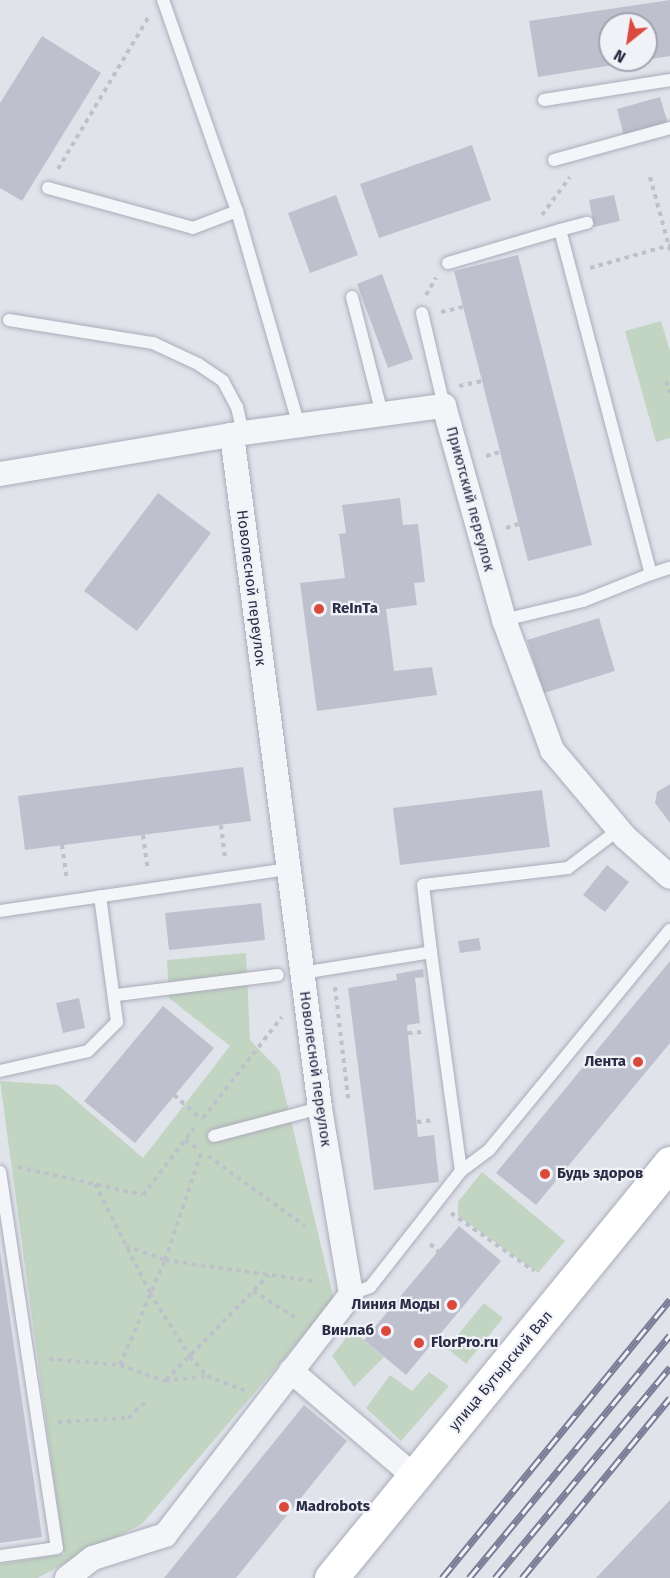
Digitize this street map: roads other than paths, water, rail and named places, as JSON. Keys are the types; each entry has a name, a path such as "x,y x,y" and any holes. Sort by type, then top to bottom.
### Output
{"street":[{"name":"Приютский переулок","path":"0,474 238,434 382,414 450,397 504,620 552,750 618,830 670,877"},
{"name":"Новолесной переулок","path":"238,434 288,869 290,974 320,1108 351,1294"},
{"name":"улица Бутырский Вал","path":"331,1578 670,1163"},
{"path":"67,1578 93,1558 165,1535 351,1294"},
{"path":"291,1371 414,1476"}],"lane":[{"path":"158,4 237,211 299,426"},
{"path":"544,100 670,80"},
{"path":"554,160 670,128"},
{"path":"48,188 193,228 237,211"},
{"path":"448,263 526,237 587,223"},
{"path":"560,230 651,574"},
{"path":"352,297 382,414"},
{"path":"422,313 450,397"},
{"path":"9,320 153,343 198,364 223,381 237,406 238,434"},
{"path":"504,620 583,601 670,568"},
{"path":"461,1172 423,885 568,868 618,830"},
{"path":"0,911 288,869"},
{"path":"0,1071 88,1051 117,1022 117,995 100,896"},
{"path":"351,1294 370,1287 461,1172 489,1150 670,930"},
{"path":"117,995 290,974 431,952"},
{"path":"214,1136 320,1108"},
{"path":"0,1556 57,1548 29,1358 5,1168"}],"railway":[{"path":"442,1578 670,1299"},
{"path":"469,1578 670,1335"},
{"path":"495,1578 670,1367"},
{"path":"522,1578 670,1398"}],"place":[{"name":"ReInTa","path":"319,609"},
{"name":"Лента","path":"638,1062"},
{"name":"Будь здоров","path":"545,1174"},
{"name":"Линия Моды","path":"452,1305"},
{"name":"Винлаб","path":"386,1331"},
{"name":"FlorPro.ru","path":"419,1343"},
{"name":"Madrobots","path":"284,1507"}]}
